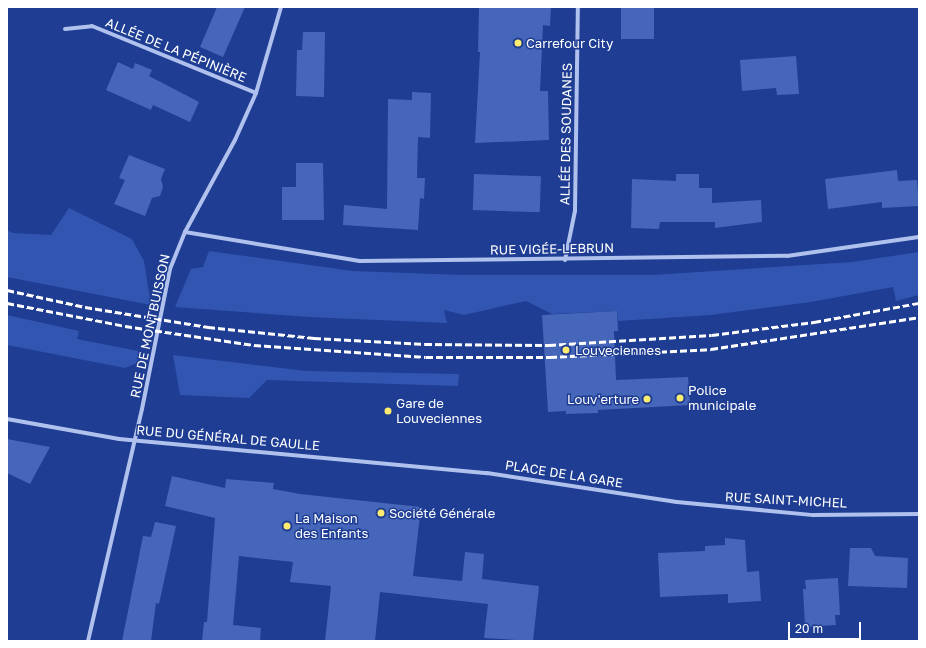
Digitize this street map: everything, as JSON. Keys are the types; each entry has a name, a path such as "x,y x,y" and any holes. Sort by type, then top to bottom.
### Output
{"street":[{"name":"RUE DE MONTBUISSON","path":"88,641 133,439 142,409 170,269 185,232 236,140 256,93 281,7"},
{"name":"ALLÉE DES SOUDANES","path":"565,260 575,211 578,7"},
{"name":"ALLÉE DE LA PÉPINIÈRE","path":"65,29 92,26 256,93"},
{"name":"RUE VIGÉE-LEBRUN","path":"185,232 360,261 565,260 787,256 919,237"},
{"name":"RUE DU GÉNÉRAL DE GAULLE","path":"7,419 133,439 448,470"},
{"name":"PLACE DE LA GARE","path":"448,470 564,483 677,502"},
{"name":"RUE SAINT-MICHEL","path":"677,502 813,515 919,514"}],"shaded area":[{"path":"69,208 132,239 144,261 151,305 7,277 7,230 13,233 51,235"},
{"path":"209,251 353,271 462,275 652,275 852,262 919,252 919,295 896,301 893,287 811,302 711,315 618,321 617,311 552,314 526,301 464,315 444,310 447,323 309,317 175,307 191,269 203,267"},
{"path":"7,315 79,331 77,339 138,351 139,362 125,368 7,345"},
{"path":"173,355 306,371 459,374 458,386 267,380 249,398 180,395"}],"building":[{"path":"217,7 245,7 223,57 200,47"},
{"path":"479,7 551,7 550,26 543,25 540,91 548,91 549,140 475,143 480,52 478,52"},
{"path":"621,7 654,7 654,39 621,39"},
{"path":"303,32 325,32 324,97 296,96 297,50 302,50"},
{"path":"796,56 799,94 777,95 776,88 742,91 740,60"},
{"path":"118,62 133,69 135,63 152,70 149,76 199,102 190,122 153,105 151,110 106,90"},
{"path":"412,92 431,93 430,138 418,137 417,178 425,178 424,199 420,198 418,230 343,225 344,205 387,209 388,99 412,100"},
{"path":"129,155 165,169 161,179 163,187 160,196 152,198 145,216 114,204 125,180 119,178"},
{"path":"296,163 323,163 324,220 282,220 282,187 296,187"},
{"path":"897,170 898,181 917,180 919,206 882,208 882,202 828,209 825,179"},
{"path":"474,174 541,176 540,212 473,210"},
{"path":"676,174 699,174 699,188 712,188 712,203 761,200 762,222 715,228 715,222 660,222 659,229 631,228 632,179 676,181"},
{"path":"617,311 618,331 614,331 616,380 688,377 690,405 598,410 598,413 566,414 566,411 548,412 542,315"},
{"path":"7,439 50,447 30,484 7,473"},
{"path":"172,476 225,488 226,479 274,483 273,489 300,494 421,507 413,576 462,581 465,552 484,554 482,579 539,586 533,641 484,638 488,604 380,592 375,641 325,641 331,586 290,582 293,562 239,556 233,625 261,628 260,641 202,641 204,622 207,622 215,518 165,506"},
{"path":"155,522 176,526 159,604 156,603 151,641 122,641 143,536 151,537"},
{"path":"725,538 745,540 747,572 759,571 761,601 728,603 728,594 660,597 658,553 705,551 705,546 725,545"},
{"path":"850,548 871,548 875,556 908,558 907,588 848,586"},
{"path":"838,578 840,615 835,615 836,625 805,627 803,589 806,589 805,580"}],"railway":[{"path":"7,290 85,307 208,327 314,338 425,344 549,345 712,335 814,322 919,303"},
{"path":"7,303 125,326 254,345 426,357 550,357 711,349 919,317"}],"place":[{"name":"Carrefour City","path":"518,43"},
{"name":"Louveciennes","path":"566,350"},
{"name":"Police municipale","path":"680,398"},
{"name":"Louv'erture","path":"647,399"},
{"name":"Gare de Louveciennes","path":"388,411"},
{"name":"Société Générale","path":"381,513"},
{"name":"La Maison des Enfants","path":"287,526"}]}
